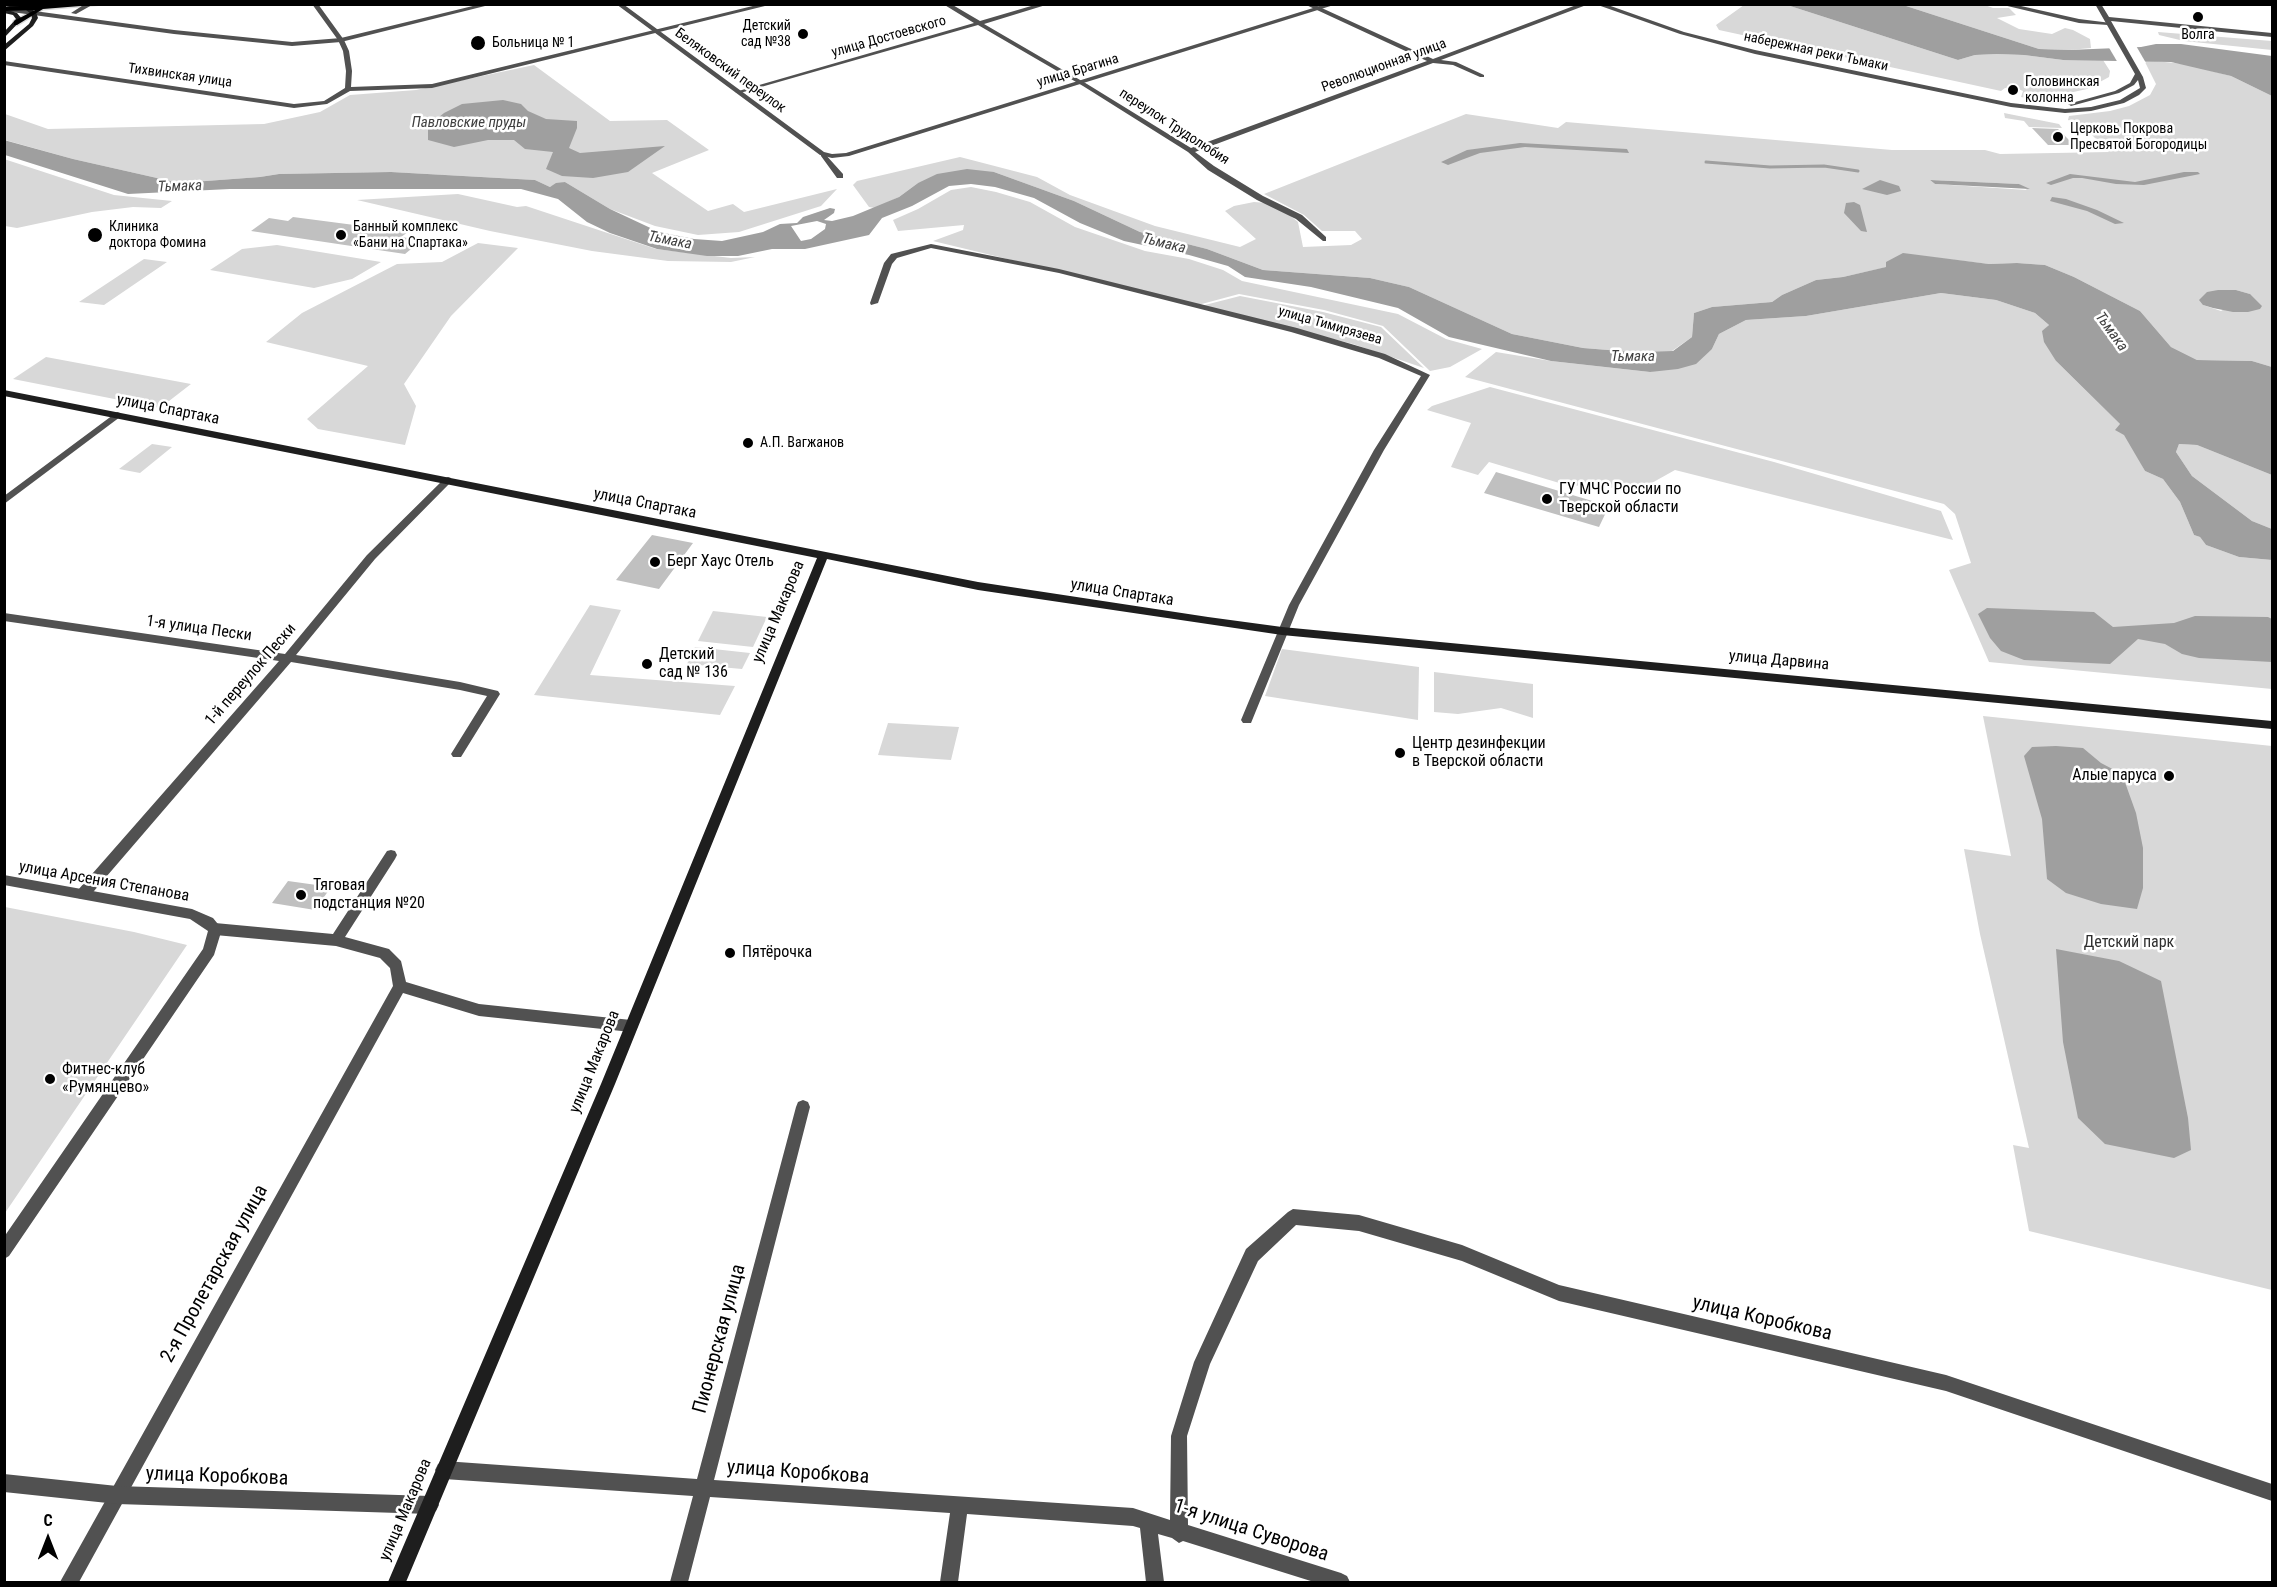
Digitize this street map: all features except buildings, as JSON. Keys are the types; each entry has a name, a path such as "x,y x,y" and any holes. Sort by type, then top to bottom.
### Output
{"main road":[{"path":"5,8 12,4"},
{"path":"5,8 102,4"},
{"path":"5,8 17,16 17,23"},
{"path":"4,36 17,23 41,8"},
{"path":"4,49 31,25 41,8"},
{"name":"улица Спартака","path":"4,393 978,586 1282,630"},
{"name":"улица Макарова","path":"397,1582 631,1026 824,554"},
{"name":"улица Дарвина","path":"1282,630 2272,725"}],"street":[{"path":"315,4 341,39 346,51 349,71 348,89 432,86 770,4"},
{"path":"41,8 62,17 272,43 307,43 341,39 490,4"},
{"name":"Беляковский переулок","path":"619,4 825,155 840,176"},
{"name":"переулок Трудолюбия","path":"946,4 1082,83 1260,198 1299,217 1323,238"},
{"name":"улица Достоевского","path":"738,92 1046,4"},
{"path":"1307,4 1433,61 1454,63 1482,76"},
{"name":"улица Брагина","path":"825,155 849,154 1334,4"},
{"name":"Революционная улица","path":"1190,151 1586,4"},
{"name":"набережная реки Тьмаки","path":"1598,4 1682,33 1755,52 2031,108 2079,110 2122,102 2142,90 2143,85 2138,74"},
{"path":"2002,4 2079,21 2107,21 2272,35"},
{"path":"2098,4 2138,74"},
{"path":"74,13 89,5"},
{"path":"41,8 74,13 105,22"},
{"path":"31,25 62,17"},
{"name":"Тихвинская улица","path":"4,63 294,105 325,103 348,89"},
{"name":"набережная реки Тьмаки","path":"2031,108 2069,104 2109,95 2129,86 2138,74"},
{"name":"улица Тимирязева","path":"874,303 888,263 894,256 931,246 1059,271 1294,330 1382,356 1426,375 1379,450 1282,630 1247,720"},
{"path":"4,501 117,415"},
{"name":"1-й переулок Пески","path":"83,894 288,658 371,557 448,480"},
{"name":"1-я улица Пески","path":"4,617 288,658 460,686 494,694 457,754"},
{"path":"336,939 391,855"},
{"name":"улица Арсения Степанова","path":"4,880 192,914 208,922 215,929 336,939 384,953 396,965 400,986"},
{"path":"4,1251 209,951 215,929"},
{"path":"400,986 479,1010 631,1026"},
{"name":"2-я Пролетарская улица","path":"69,1582 400,986"},
{"name":"Пионерская улица","path":"678,1582 803,1107"},
{"name":"улица Коробкова","path":"1179,1534 1179,1436 1202,1362 1252,1255 1293,1216 1359,1223 1462,1254 1559,1293 1946,1383 2272,1493"},
{"name":"улица Коробкова","path":"444,1470 960,1505 1124,1517 1148,1521"},
{"name":"улица Коробкова","path":"4,1483 117,1495 430,1505"},
{"path":"949,1582 960,1505"},
{"path":"1148,1521 1155,1582"},
{"name":"1-я улица Суворова","path":"1148,1521 1179,1534 1341,1582"}],"green space":[{"path":"1982,4 1993,8 2009,8 2016,15 1997,18 2019,29 2052,34 2065,28 2073,30 2090,39 2091,48 2039,49 1903,5"},
{"path":"1744,5 1787,5 1958,60 1975,55 1997,54 2063,60 2103,60 2110,71 2109,77 2087,89 2037,100 2021,97 2023,91 2016,88 2005,88 2001,91 1719,30 1716,25"},
{"path":"2158,32 2272,41 2272,50 2184,41 2159,35"},
{"path":"2144,60 2185,64 2231,76 2272,96 2272,367 2252,361 2197,360 2171,347 2140,311 2074,277 2045,265 1989,264 1903,254 1887,267 1843,277 1816,280 1772,302 1712,307 1694,313 1692,337 1672,351 1633,352 1583,348 1512,334 1409,287 1370,278 1263,270 1207,249 1140,232 1074,201 994,172 918,183 899,197 875,208 869,207 853,185 857,181 960,157 1037,177 1070,195 1155,226 1240,247 1256,239 1225,211 1234,206 1254,202 1267,203 1287,213 1298,222 1303,247 1351,245 1362,239 1355,231 1322,231 1304,215 1264,194 1466,114 1558,128 1566,122 1892,150 1985,150 2000,154 2109,152 2083,126 2068,120 2069,116 2110,111 2129,106 2150,95 2156,84","holes":["1930,180 2019,184 2027,190 1935,184","2218,290 2236,290 2250,294 2221,311 2203,305"]},
{"path":"534,65 610,121 667,120 709,150 652,173 708,211 733,204 744,212 837,189 821,206 739,232 698,235 655,226 610,209 565,182 550,187 535,180 391,172 279,174 179,183 73,159 5,140 5,114 48,129 264,124 320,112 350,95 416,90"},
{"path":"2004,113 2059,124 2062,128 2029,127 2024,121 2005,118"},
{"path":"4,159 114,195 172,201 161,208 133,207 92,212 17,228 5,226"},
{"path":"971,187 1030,202 1075,227 1145,251 1189,259 1223,270 1242,281 1398,314 1446,339 1482,349 1450,367 1430,371 1383,326 1324,310 1239,294 1198,305 933,241 963,230 964,225 898,231 893,220 951,190"},
{"path":"458,194 517,207 526,206 656,249 731,258 755,257 731,262 668,261 592,251 490,231 357,200"},
{"path":"478,243 518,248 451,316 404,384 416,406 405,445 318,429 307,419 368,366 266,342 302,313 397,264 442,262"},
{"path":"277,245 381,262 352,279 314,288 210,270 242,249"},
{"path":"144,259 167,262 104,305 79,302"},
{"path":"1941,293 1996,300 2035,313 2049,325 2046,328 2056,361 2120,424 2145,471 2163,479 2180,502 2194,535 2200,537 2206,545 2239,557 2272,560 2272,689 1989,662 1949,570 1971,563 1955,514 1944,504 1465,377 1496,352 1551,361 1650,372 1712,349 1719,334 1746,320 1806,316"},
{"path":"1240,296 1323,312 1381,327 1424,368 1353,344 1201,306"},
{"path":"46,357 191,384 160,408 13,379"},
{"path":"1490,387 1774,462 1941,511 1953,540 1675,470 1641,489 1566,485 1489,462 1478,475 1451,467 1471,423 1427,410 1432,406"},
{"path":"152,444 172,447 140,473 119,469"},
{"path":"2179,444 2197,445 2272,475 2272,529 2252,521 2192,476 2176,452"},
{"path":"590,605 621,610 590,675 735,686 720,715 534,695"},
{"path":"713,611 767,617 753,647 698,641"},
{"path":"695,647 750,653 742,669 687,664"},
{"path":"1282,649 1419,667 1418,720 1265,696"},
{"path":"1434,672 1533,684 1533,718 1501,708 1458,714 1434,712"},
{"name":"Детский парк","path":"1983,716 2272,746 2272,1290 2029,1231 2013,1145 2029,1148 1980,934 1964,849 2011,856"},
{"path":"888,723 959,727 951,760 878,755"},
{"name":"Фитнес-клуб «Румянцево»","path":"5,907 134,932 187,945 5,1213"}],"water":[{"path":"1787,5 1903,5 2039,49 2069,50 2181,44 2272,56 2272,96 2231,76 2171,62 2063,60 1997,54 1975,55 1958,60"},
{"name":"Павловские пруды","path":"503,100 521,104 528,111 546,119 577,121 577,128 569,148 580,153 665,146 628,172 593,178 562,176 546,169 553,152 525,149 514,140 488,140 454,147 428,140 428,126 444,113 462,104"},
{"name":"Тьмака","path":"4,140 73,159 179,183 279,174 391,172 535,180 550,187 556,183 565,182 610,209 659,232 694,239 722,241 763,232 780,224 797,223 803,217 830,208 835,209 834,213 824,220 832,221 853,216 899,197 918,183 937,174 967,169 994,172 1074,201 1140,232 1207,249 1263,270 1370,278 1409,287 1512,334 1583,348 1633,352 1673,351 1692,337 1694,313 1712,307 1772,302 1816,280 1843,277 1886,267 1886,262 1903,253 1989,264 2045,265 2074,277 2140,311 2171,347 2197,360 2252,361 2272,367 2272,475 2197,445 2179,444 2176,452 2192,476 2252,521 2272,529 2272,560 2239,557 2206,545 2200,537 2194,535 2180,502 2163,479 2145,471 2124,435 2115,430 2120,424 2056,361 2044,342 2042,331 2049,325 2035,313 1996,300 1941,293 1806,316 1746,320 1719,334 1712,349 1696,364 1678,369 1650,372 1551,361 1449,337 1398,308 1311,287 1245,277 1228,266 1124,241 1080,223 1034,198 995,187 971,184 949,186 912,206 882,218 869,235 805,249 772,249 738,256 707,256 657,249 610,233 587,222 558,199 521,189 230,189 128,194 5,155","holes":["817,221 826,224 825,229 811,239 801,241 791,226"]},
{"path":"1520,143 1627,149 1629,153 1525,147 1480,153 1448,165 1441,162 1467,150"},
{"path":"2184,172 2200,174 2144,185 2116,184 2082,178 2073,178 2051,185 2046,183 2070,174 2135,182"},
{"path":"1880,180 1899,186 1901,191 1887,195 1862,189"},
{"path":"1930,180 2019,184 2030,189 1935,184"},
{"path":"2052,197 2066,199 2097,210 2124,223 2115,224 2087,211 2050,201"},
{"path":"1854,202 1860,205 1867,232 1861,231 1844,213 1846,203"},
{"path":"2236,290 2250,294 2262,306 2260,309 2248,312 2233,312 2203,305 2199,300 2207,292"},
{"path":"1987,608 2094,612 2113,627 2174,623 2195,616 2268,617 2272,619 2272,662 2199,658 2182,654 2165,644 2138,639 2110,664 2024,660 2001,651 1990,638 1978,614"},
{"path":"2032,747 2083,748 2101,763 2122,774 2136,813 2143,848 2143,888 2137,909 2101,904 2066,893 2047,879 2042,819 2024,756"},
{"path":"2056,949 2119,961 2161,981 2188,1118 2191,1150 2174,1158 2105,1144 2078,1118 2063,1042"}],"pier":[{"path":"2135,44 2146,63 2118,63 2108,46"}],"waterway":[{"path":"1706,162 1770,167 1824,166 1858,171"}],"place":[{"name":"Волга","path":"2198,17"},
{"name":"Детский сад №38","path":"803,34"},
{"name":"Больница № 1","path":"478,43"},
{"name":"Головинская колонна","path":"2013,90"},
{"name":"Церковь Покрова Пресвятой Богородицы","path":"2058,137"},
{"name":"Клиника доктора Фомина","path":"95,235"},
{"name":"Банный комплекс «Бани на Спартака»","path":"341,235"},
{"name":"А.П. Вагжанов","path":"748,443"},
{"name":"ГУ МЧС России по Тверской области","path":"1547,499"},
{"name":"Берг Хаус Отель","path":"655,562"},
{"name":"Детский сад № 136","path":"647,664"},
{"name":"Центр дезинфекции в Тверской области","path":"1400,753"},
{"name":"Алые паруса","path":"2169,776"},
{"name":"Тяговая подстанция №20","path":"301,895"},
{"name":"Пятёрочка","path":"730,953"},
{"name":"Фитнес-клуб «Румянцево»","path":"50,1079"}]}
